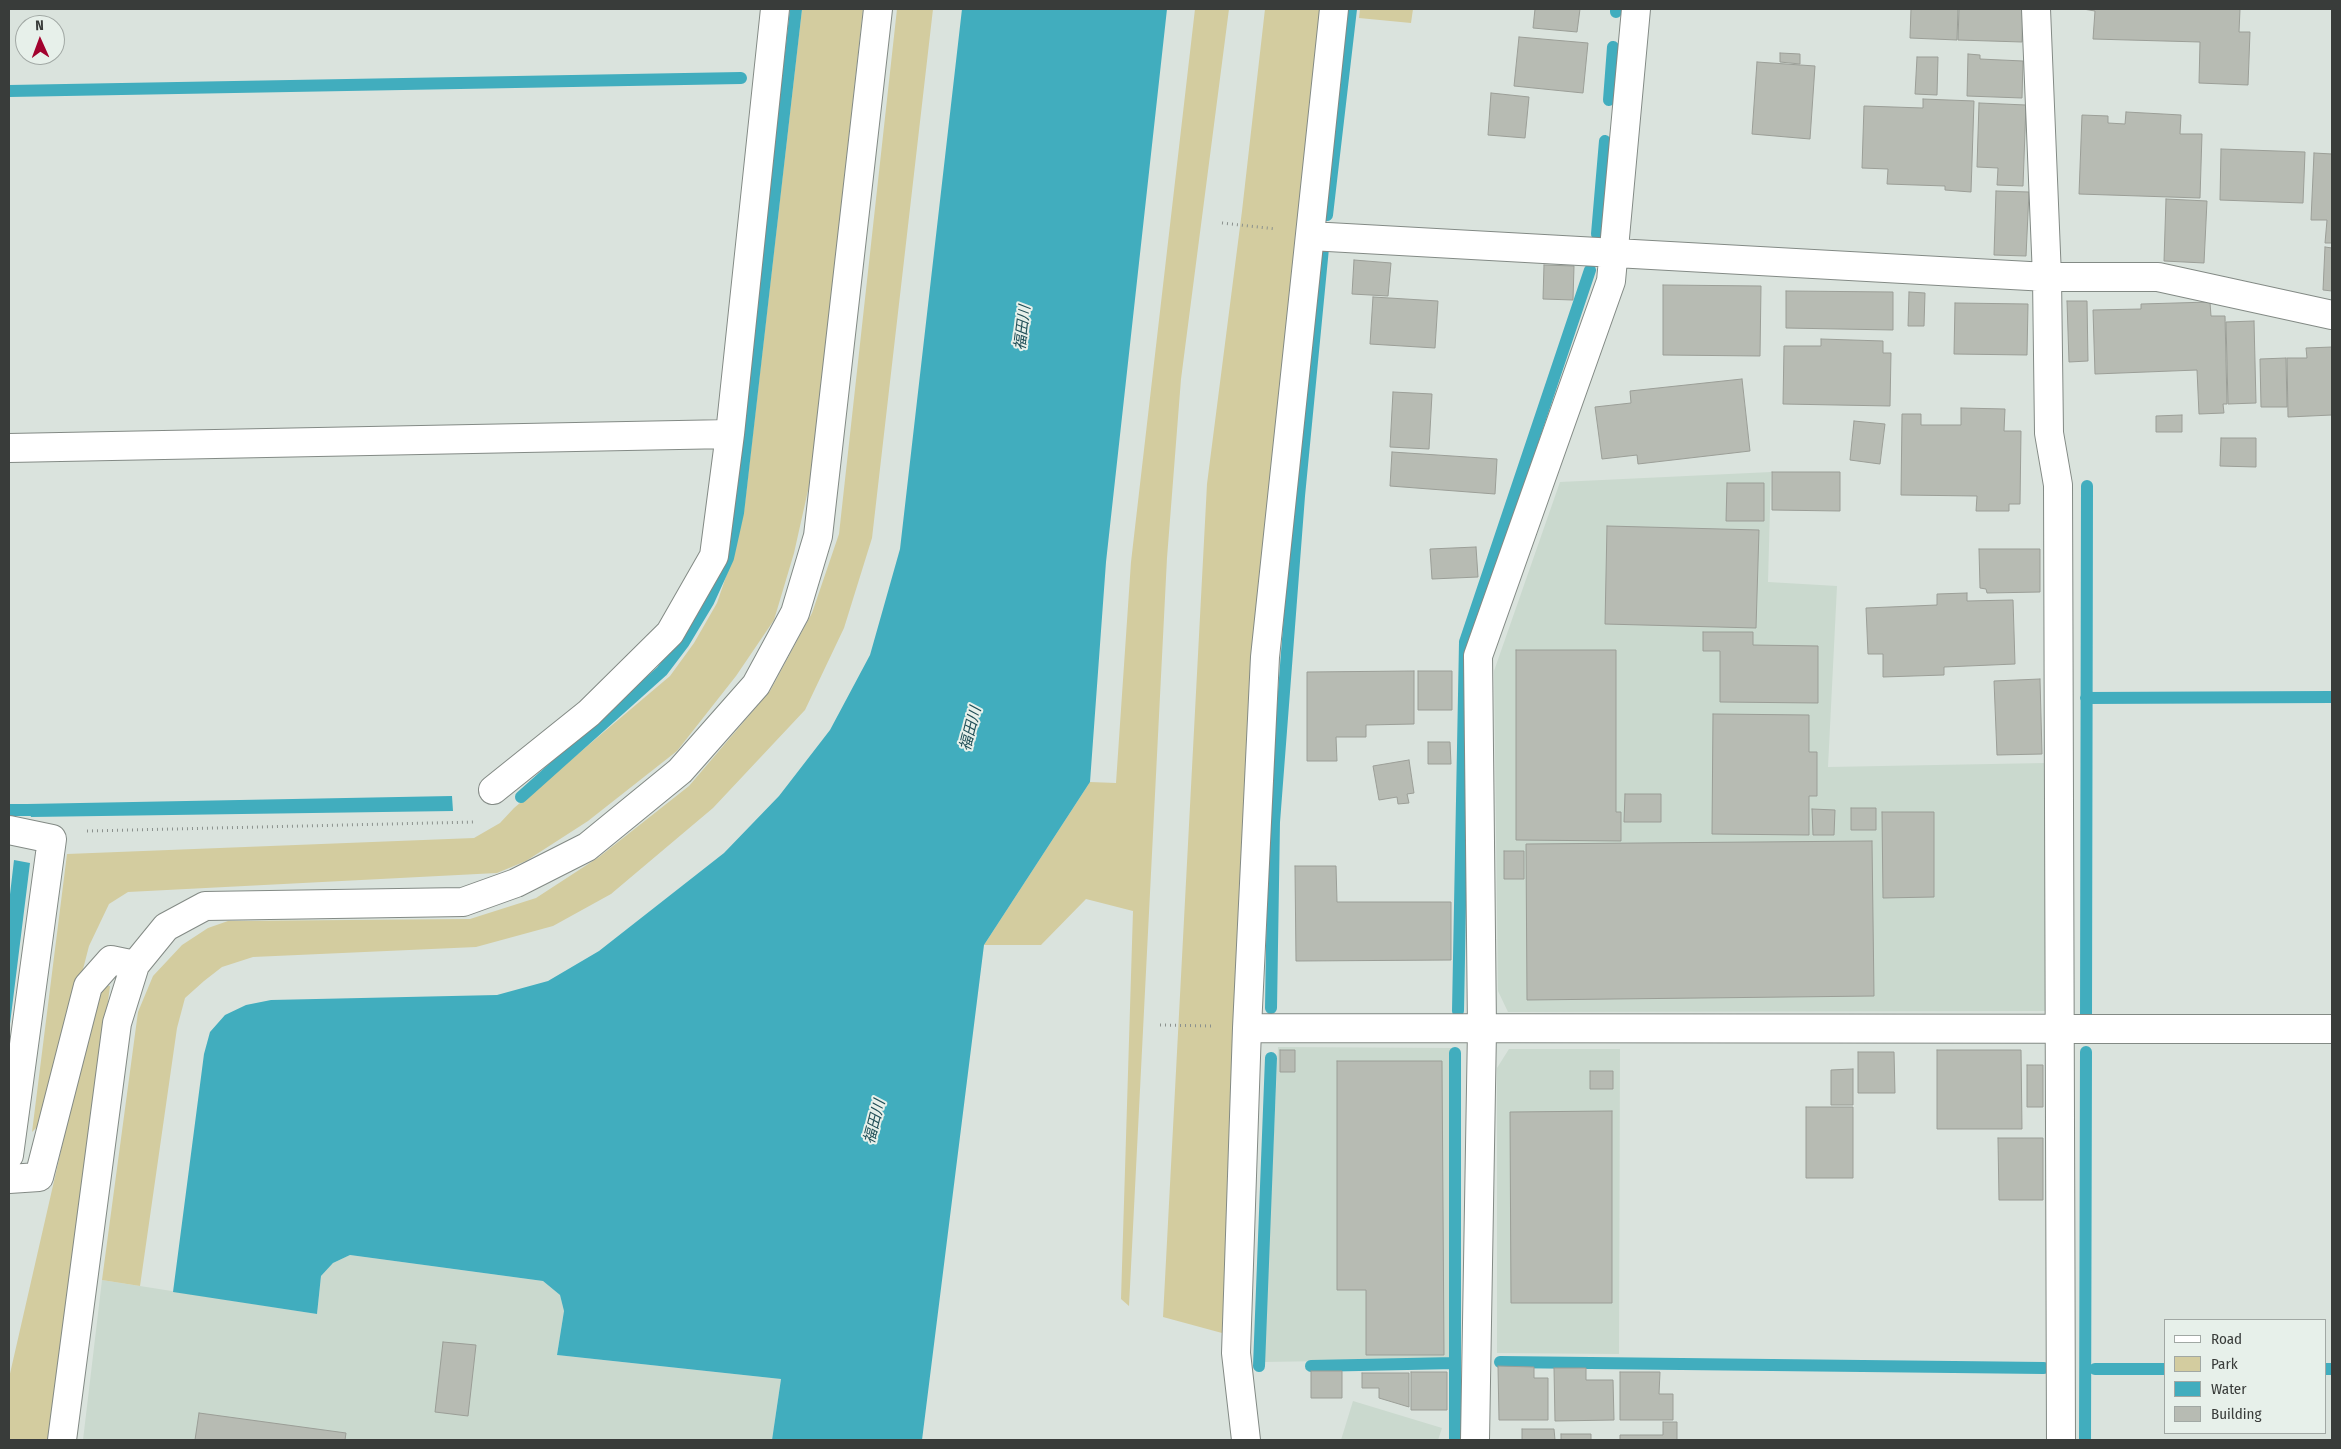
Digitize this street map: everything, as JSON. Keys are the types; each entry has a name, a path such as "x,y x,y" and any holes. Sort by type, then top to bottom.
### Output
{"street":[{"path":"492,790 589,713 670,633 714,556 730,434 775,9"},
{"path":"62,1440 117,1023 135,965 166,927 205,906 463,902 516,883 587,847 680,771 756,685 795,613 818,536 878,9"},
{"path":"1246,1440 1236,1353 1247,1028 1265,657 1334,9"},
{"path":"1475,1440 1482,1029 1478,656 1611,280 1636,9"},
{"path":"2036,9 2047,277 2049,433 2058,485 2061,1440"},
{"path":"1310,234 2047,277 2158,277 2332,315"},
{"path":"9,448 730,434"},
{"path":"9,830 52,839 9,1155"},
{"path":"9,1179 39,1177 88,986 110,960 135,965"},
{"path":"1247,1028 2332,1029"}],"path":[{"path":"1222,223 1310,234"},
{"path":"52,839 76,831 484,822"},
{"path":"1160,1025 1247,1028"}],"shaded area":[{"path":"1771,472 1768,582 1837,586 1828,767 2045,763 2046,1011 1508,1012 1498,991 1494,671 1560,482"},
{"path":"1278,1047 1451,1048 1450,1359 1263,1362"},
{"path":"1509,1049 1620,1049 1619,1354 1497,1353 1497,1068"},
{"path":"350,1255 543,1281 560,1295 564,1311 557,1355 781,1379 772,1440 83,1440 102,1280 317,1314 321,1276 333,1263"},
{"path":"1353,1401 1442,1428 1438,1440 1341,1440"}],"green space":[{"path":"802,9 863,9 811,477 794,553 774,620 736,676 677,751 588,821 526,861 497,873 128,892 109,904 89,946 44,1120 32,1132 67,854 474,838 500,823 514,808 670,676 694,643 717,603 732,559 744,511"},
{"path":"897,9 933,9 872,538 844,628 805,710 713,808 611,894 553,926 476,947 253,957 222,967 204,981 185,998 177,1028 140,1286 102,1280 138,1012 153,976 182,945 208,928 228,921 470,919 536,898 599,857 689,786 770,691 812,613 839,534"},
{"path":"1195,9 1229,9 1181,379 1167,558 1129,1306 1121,1299 1133,911 1086,899 1041,945 984,945 1090,782 1116,783 1131,562"},
{"path":"1265,9 1322,9 1252,652 1222,1333 1163,1317 1207,484 1242,211"},
{"path":"1360,9 1413,9 1411,23 1359,18"},
{"path":"103,985 110,986 51,1440 9,1440 9,1378 97,993"}],"water":[{"name":"福田川","path":"962,9 1167,9 1106,562 1090,782 984,945 922,1440 772,1440 781,1379 557,1355 564,1311 560,1295 543,1281 350,1255 333,1263 321,1276 317,1314 173,1292 204,1054 210,1032 225,1015 246,1005 271,1000 497,995 548,981 599,951 724,853 779,796 830,730 870,655 900,549"},
{"path":"452,796 453,811 31,817 27,804"},
{"path":"14,860 30,863 9,1032 9,903"}],"building":[{"path":"1535,9 1580,9 1577,32 1533,28"},
{"path":"1911,9 1958,9 1957,40 1910,38"},
{"path":"1959,9 2023,9 2022,42 1958,40"},
{"path":"2083,9 2240,9 2239,32 2250,32 2248,85 2199,83 2200,42 2093,39 2095,11"},
{"path":"1519,37 1588,43 1583,93 1514,86"},
{"path":"1780,53 1800,54 1800,64 1780,62"},
{"path":"1968,54 1980,55 1980,59 2023,61 2022,98 1967,96"},
{"path":"1917,57 1938,57 1937,95 1915,94"},
{"path":"1757,62 1815,66 1810,139 1752,134"},
{"path":"1491,93 1529,97 1525,138 1488,135"},
{"path":"1923,99 1974,101 1971,192 1945,190 1945,186 1887,184 1888,169 1862,168 1864,106 1923,108"},
{"path":"1979,103 2026,105 2023,186 1997,185 1998,168 1977,167"},
{"path":"2126,112 2181,115 2180,134 2202,134 2200,198 2079,194 2082,115 2108,116 2108,123 2125,124"},
{"path":"2221,149 2305,152 2303,203 2220,200"},
{"path":"2314,153 2332,154 2332,243 2325,243 2327,220 2311,220"},
{"path":"1996,191 2029,192 2026,256 1994,255"},
{"path":"2166,199 2207,201 2204,263 2164,261"},
{"path":"2325,247 2332,248 2332,291 2323,290"},
{"path":"1354,260 1391,263 1388,296 1352,294"},
{"path":"1544,265 1574,266 1573,300 1543,299"},
{"path":"1663,285 1761,286 1760,356 1663,355"},
{"path":"1786,291 1893,292 1893,330 1786,328"},
{"path":"1909,292 1925,293 1924,326 1908,326"},
{"path":"1373,297 1438,301 1435,348 1370,344"},
{"path":"2067,301 2087,301 2088,361 2069,362"},
{"path":"2210,302 2211,316 2225,316 2227,404 2223,404 2224,413 2199,414 2197,370 2095,374 2093,310 2141,309 2141,304"},
{"path":"1955,303 2028,304 2027,355 1954,354"},
{"path":"2254,321 2256,403 2228,404 2226,322"},
{"path":"1821,339 1883,341 1883,353 1891,353 1890,406 1783,404 1784,346 1821,346"},
{"path":"2332,347 2332,415 2288,417 2287,358 2307,358 2306,348"},
{"path":"2286,358 2287,407 2261,407 2260,359"},
{"path":"1742,379 1750,451 1638,464 1637,455 1602,459 1595,407 1631,403 1630,391"},
{"path":"1393,392 1432,394 1429,449 1390,447"},
{"path":"1961,408 2005,409 2004,431 2021,431 2020,504 2009,504 2009,511 1976,511 1977,496 1901,495 1902,414 1921,414 1921,425 1961,425"},
{"path":"2182,415 2182,432 2156,432 2156,416"},
{"path":"1854,421 1885,424 1880,464 1850,460"},
{"path":"2221,438 2256,438 2256,467 2220,466"},
{"path":"1392,452 1497,459 1495,494 1390,486"},
{"path":"1772,472 1840,472 1840,511 1772,510"},
{"path":"1727,483 1764,483 1764,521 1726,521"},
{"path":"1607,526 1759,530 1756,628 1605,624"},
{"path":"1476,547 1478,577 1432,579 1430,549"},
{"path":"1979,549 2040,549 2040,592 1987,593 1986,589 1980,588"},
{"path":"1967,593 1967,601 2013,600 2015,664 1944,667 1944,675 1883,677 1883,654 1868,654 1866,608 1937,605 1937,594"},
{"path":"1703,632 1753,632 1753,645 1818,646 1818,703 1720,702 1720,651 1703,651"},
{"path":"1516,650 1616,650 1616,812 1621,812 1621,841 1516,840"},
{"path":"1414,671 1414,724 1366,725 1366,737 1336,737 1337,761 1307,761 1307,672"},
{"path":"1418,671 1452,671 1452,710 1418,710"},
{"path":"2040,679 2042,754 1997,755 1994,681"},
{"path":"1713,714 1809,715 1809,752 1817,752 1817,796 1809,796 1809,835 1712,834"},
{"path":"1428,742 1450,742 1451,764 1428,764"},
{"path":"1409,760 1414,793 1407,794 1409,803 1398,804 1397,797 1379,800 1373,766"},
{"path":"1625,794 1661,794 1661,822 1624,822"},
{"path":"1851,808 1876,808 1876,830 1851,830"},
{"path":"1812,809 1835,810 1834,835 1813,835"},
{"path":"1882,812 1934,812 1934,897 1883,898"},
{"path":"1872,841 1874,996 1527,1000 1526,844"},
{"path":"1504,851 1524,851 1524,879 1504,879"},
{"path":"1295,866 1336,866 1337,902 1451,902 1451,960 1296,961"},
{"path":"1280,1050 1295,1050 1295,1072 1280,1072"},
{"path":"1937,1050 2021,1050 2022,1129 1937,1129"},
{"path":"1858,1052 1894,1052 1895,1093 1858,1093"},
{"path":"1337,1061 1442,1061 1444,1355 1366,1355 1366,1290 1337,1290"},
{"path":"2027,1065 2043,1065 2043,1107 2027,1107"},
{"path":"1853,1069 1853,1105 1831,1105 1831,1070"},
{"path":"1590,1071 1613,1071 1613,1089 1590,1089"},
{"path":"1806,1107 1853,1107 1853,1178 1806,1178"},
{"path":"1612,1111 1612,1303 1511,1303 1510,1112"},
{"path":"1998,1138 2043,1138 2043,1200 1999,1200"},
{"path":"443,1342 476,1345 468,1416 435,1412"},
{"path":"1498,1366 1534,1367 1534,1378 1548,1378 1548,1420 1499,1420"},
{"path":"1554,1368 1586,1368 1586,1380 1613,1380 1614,1420 1555,1421"},
{"path":"1311,1371 1342,1371 1342,1398 1311,1398"},
{"path":"1411,1372 1447,1372 1447,1410 1411,1410"},
{"path":"1620,1372 1660,1372 1659,1394 1673,1394 1673,1420 1620,1420"},
{"path":"1362,1373 1409,1373 1409,1407 1379,1398 1379,1388 1362,1388"},
{"path":"199,1413 346,1433 345,1440 195,1440"},
{"path":"1663,1422 1677,1422 1677,1440 1620,1440 1620,1435 1663,1435"},
{"path":"1522,1429 1554,1429 1555,1440 1522,1440"},
{"path":"1561,1434 1591,1434 1591,1440 1561,1440"}],"waterway":[{"path":"521,797 662,671 684,642 708,602 728,558 738,513 796,9"},
{"path":"1327,215 1351,9"},
{"path":"1609,100 1613,47"},
{"path":"9,91 741,78"},
{"path":"1597,234 1605,141"},
{"path":"1271,1008 1274,822 1299,496 1323,248"},
{"path":"1458,1011 1465,642 1590,270"},
{"path":"2086,1016 2087,486"},
{"path":"2086,698 2332,697"},
{"path":"9,810 46,810"},
{"path":"2085,1440 2086,1052"},
{"path":"1455,1053 1455,1440"},
{"path":"1259,1366 1271,1058"},
{"path":"1500,1362 2044,1368"},
{"path":"1311,1366 1455,1363"},
{"path":"2095,1369 2164,1369"},
{"path":"2326,1369 2332,1369"}]}
